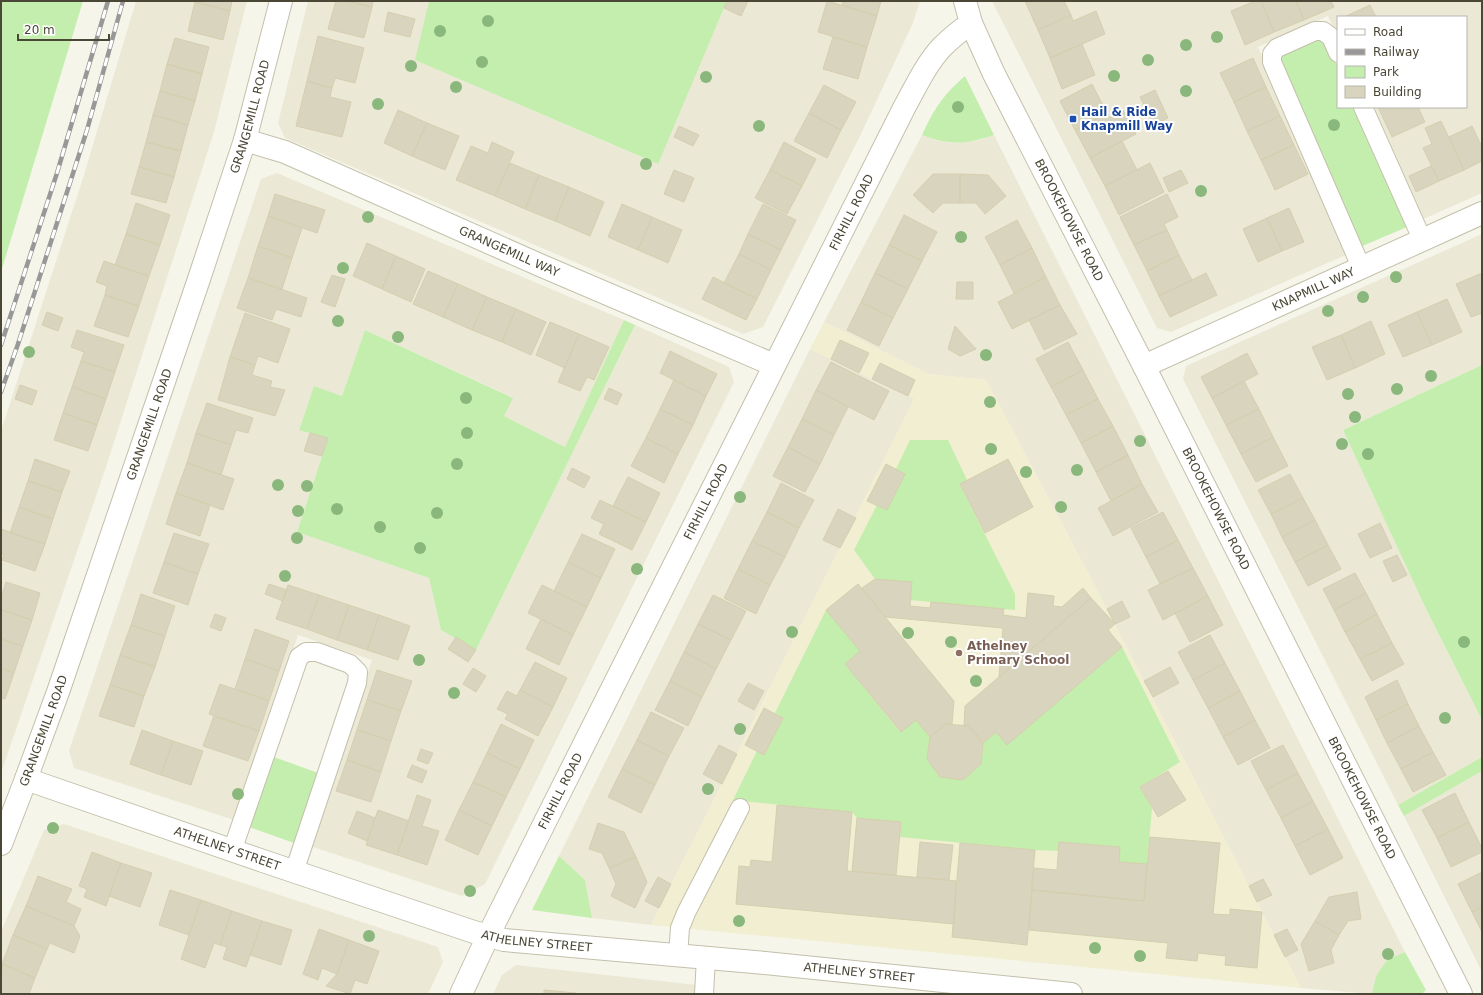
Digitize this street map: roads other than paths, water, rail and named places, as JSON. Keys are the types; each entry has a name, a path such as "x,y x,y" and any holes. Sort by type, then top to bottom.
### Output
{"street":[{"name":"GRANGEMILL ROAD","path":"1,844 58,692 245,140 281,1"},
{"name":"BROOKEHOWSE ROAD","path":"965,1 971,23 994,74 1144,366 1461,994"},
{"name":"FIRHILL ROAD","path":"461,994 488,936 916,85 928,65 941,48 957,33 971,23"},
{"name":"GRANGEMILL WAY","path":"245,140 285,152 535,263 774,365"},
{"name":"KNAPMILL WAY","path":"1144,366 1482,212"},
{"name":"ATHELNEY STREET","path":"26,779 294,872 504,940 678,955 985,989 1071,994"}],"lane":[{"path":"1337,51 1331,37 1323,31 1316,31 1277,48 1272,54 1272,62 1361,267"},
{"path":"1362,108 1422,239"},
{"path":"232,851 299,657 306,652 317,652 350,664 358,672 357,683 294,872"},
{"path":"678,955 680,928 686,913 740,808"},
{"path":"704,994 706,958"}],"railway":[{"path":"1,345 57,173 108,1"},
{"path":"1,392 87,130 123,1"}],"place":[{"name":"Hail & Ride Knapmill Way","path":"1073,119"},
{"name":"Athelney Primary School","path":"959,653"}]}
